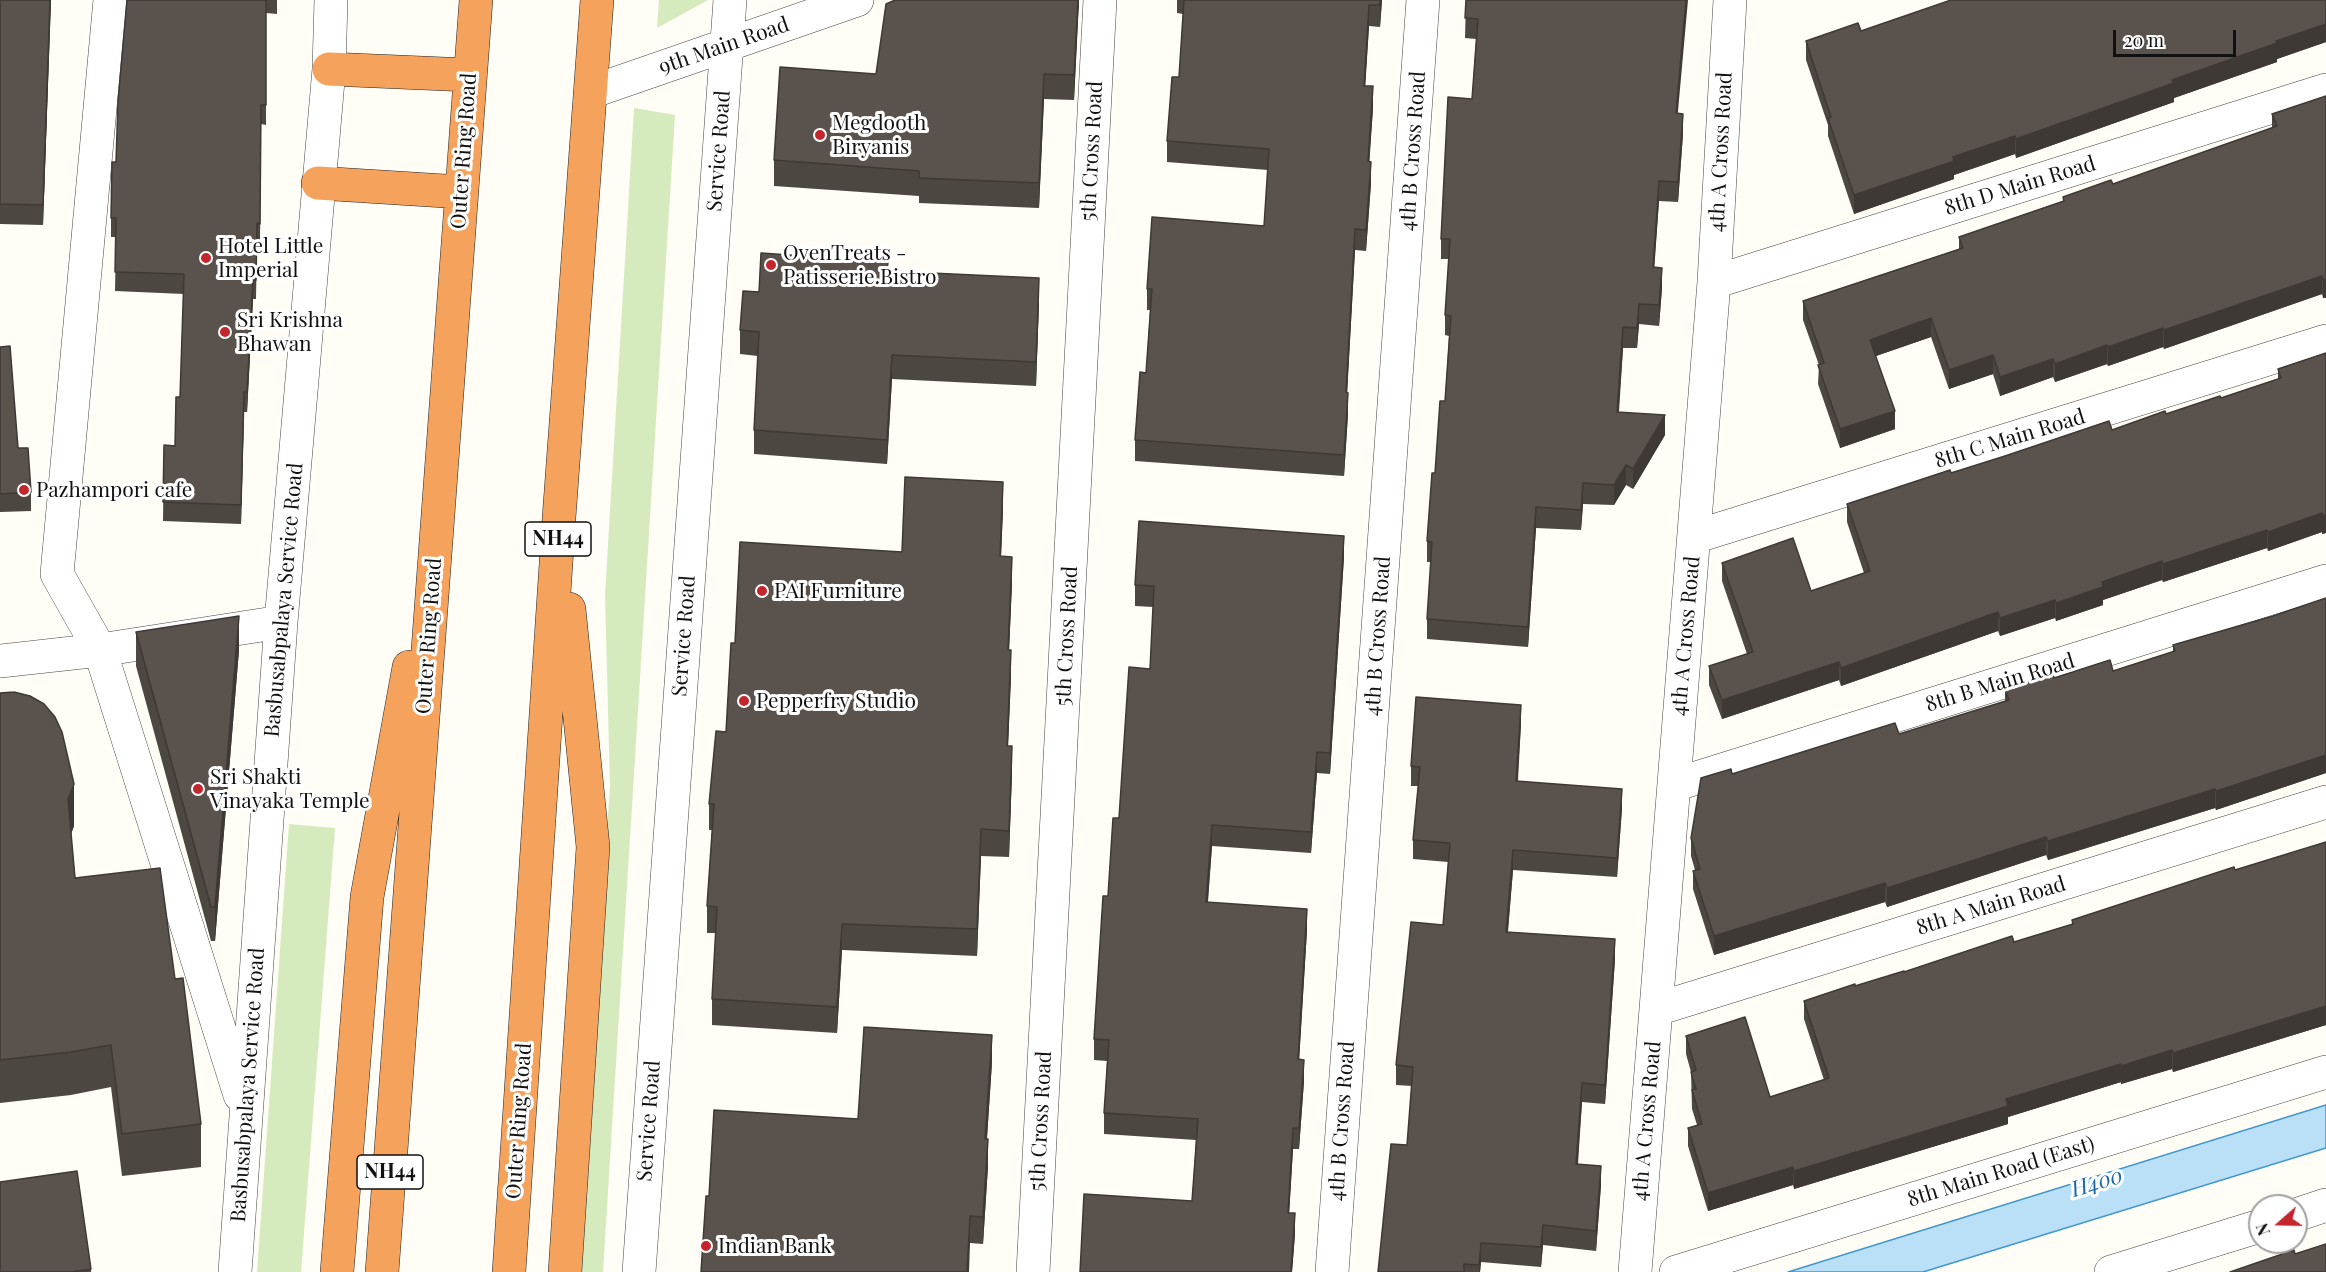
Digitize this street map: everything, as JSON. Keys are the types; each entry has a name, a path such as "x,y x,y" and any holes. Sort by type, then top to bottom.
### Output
{"highway":[{"name":"Outer Ring Road","path":"381,1272 476,0"},
{"name":"Outer Ring Road","path":"509,1272 559,518 597,0"},
{"path":"329,69 469,75"},
{"path":"318,183 461,192"},
{"path":"337,1272 367,897 439,499"},
{"path":"559,518 593,847 565,1272"}],"street":[{"path":"110,0 57,574 100,650 245,1114"},
{"name":"Basbusabpalaya Service Road","path":"235,1272 281,621 329,69 331,0"},
{"name":"Service Road","path":"639,1272 730,0"},
{"name":"9th Main Road","path":"591,92 856,0"},
{"name":"5th Cross Road","path":"1033,1272 1100,0"},
{"name":"4th B Cross Road","path":"1332,1272 1424,0"},
{"name":"4th A Cross Road","path":"1635,1272 1735,2"},
{"name":"8th D Main Road","path":"1714,282 2326,90"},
{"name":"8th C Main Road","path":"1694,537 2326,340"},
{"name":"8th B Main Road","path":"1674,785 2326,581"},
{"path":"0,662 100,650 281,621"},
{"name":"8th A Main Road","path":"1657,1009 2326,802"},
{"name":"8th Main Road (East)","path":"1676,1272 2326,1072"},
{"path":"2308,1211 2326,1205"},
{"path":"2111,1272 2248,1230"}],"green space":[{"path":"659,0 708,0 657,28"},
{"path":"634,108 675,115 603,1272 578,1272 610,786 605,595"},
{"path":"289,824 335,828 301,1272 257,1272"}],"water":[{"name":"H400","path":"2326,1105 2326,1148 1923,1272 1788,1272"}],"building":[{"path":"0,0 50,0 43,205 0,204"},
{"path":"127,0 266,0 266,105 261,105 260,224 257,223 256,280 253,280 247,392 244,392 241,505 163,502 164,445 175,446 176,397 180,397 184,274 115,272 116,218 111,218 112,162 116,162 118,102"},
{"path":"895,0 1078,0 1074,75 1044,74 1039,183 919,178 919,171 774,160 780,67 876,74 886,4"},
{"path":"1184,0 1380,0 1380,5 1369,5 1364,86 1373,86 1368,161 1371,162 1366,230 1355,229 1344,455 1135,440 1140,372 1146,373 1152,289 1147,289 1152,217 1264,226 1269,149 1167,141 1172,77 1179,77"},
{"path":"1466,0 1686,0 1676,113 1683,114 1678,182 1659,181 1653,267 1662,268 1659,305 1639,304 1637,328 1623,327 1617,412 1665,415 1633,469 1626,465 1614,485 1583,483 1581,510 1536,507 1528,627 1427,619 1432,542 1427,541 1432,473 1435,473 1440,401 1445,401 1451,316 1445,315 1450,239 1441,239 1448,97 1472,99 1478,19 1465,18"},
{"path":"1951,0 2326,0 2326,24 2172,80 2174,83 2016,139 2015,136 1953,157 1954,161 1854,195 1828,118 1831,117 1806,41 1858,23 1861,31"},
{"path":"2326,96 2326,279 2323,280 2322,276 2164,330 2163,328 2108,347 2107,345 2055,364 2053,359 2000,377 1993,355 1949,370 1931,318 1870,340 1895,411 1840,429 1818,365 1824,363 1803,301 1963,248 1959,237 2064,201 2063,197 2111,180 2113,184 2277,126 2272,114"},
{"path":"761,253 888,262 887,271 1039,278 1036,362 892,355 887,440 754,430 759,332 740,330 743,291 759,292"},
{"path":"10,346 18,448 28,448 31,492 0,494 0,347"},
{"path":"2326,353 2326,514 2322,516 2322,513 2163,564 2162,561 2102,582 2103,587 2056,603 2055,600 2000,618 1998,612 1841,668 1839,662 1722,700 1709,666 1753,652 1722,563 1793,538 1811,591 1870,571 1847,504 1950,470 1951,473 2005,456 2109,421 2112,430 2165,411 2166,414 2220,396 2221,398 2281,378 2278,369"},
{"path":"905,477 1003,482 1000,556 1012,557 1008,650 1011,650 1007,746 1012,746 1009,831 981,829 977,929 842,924 837,1007 712,999 717,907 707,906 714,804 709,804 716,731 726,732 731,643 735,643 740,542 902,552"},
{"path":"1139,521 1344,536 1330,753 1317,752 1311,832 1212,825 1206,902 1307,909 1298,1059 1304,1060 1299,1128 1293,1128 1288,1213 1295,1213 1291,1272 1080,1272 1084,1194 1192,1201 1198,1119 1104,1113 1109,1040 1094,1039 1103,896 1108,896 1113,818 1119,818 1129,667 1150,669 1154,586 1135,585"},
{"path":"2326,598 2326,755 2216,791 2215,789 2048,841 2046,837 1887,888 1885,883 1714,936 1693,871 1700,869 1691,838 1701,778 1731,769 1732,774 1895,723 1899,734 2009,700 2005,689 2053,674 2054,678 2110,660 2113,671 2175,651 2173,645"},
{"name":"Sri Shakti Vinayaka Temple","path":"239,616 215,907 211,907 136,632"},
{"path":"14,692 30,696 44,704 55,717 62,732 74,784 68,799 75,878 160,868 175,979 183,978 201,1124 122,1134 111,1045 0,1060 0,693"},
{"path":"1416,697 1521,705 1516,781 1622,789 1617,858 1513,850 1506,932 1615,939 1605,1085 1582,1083 1576,1164 1601,1166 1596,1231 1543,1225 1541,1247 1481,1243 1479,1265 1464,1264 1464,1272 1378,1272 1391,1144 1407,1145 1413,1067 1396,1065 1411,922 1443,925 1450,843 1413,840 1420,767 1411,766"},
{"path":"2326,842 2326,1006 2173,1053 2172,1050 2121,1066 2121,1064 2006,1099 2008,1106 1794,1171 1793,1167 1708,1193 1688,1128 1702,1124 1692,1090 1696,1089 1691,1072 1696,1070 1686,1036 1745,1017 1770,1097 1829,1078 1804,1001 1855,984 1855,986 1904,972 2012,936 2014,942 2073,924 2072,920 2234,867 2235,870"},
{"path":"864,1027 992,1035 985,1139 988,1139 983,1217 970,1216 967,1272 701,1272 706,1196 709,1196 714,1110 858,1119"},
{"path":"77,1171 91,1269 72,1272 0,1272 0,1182"},
{"path":"2326,1244 2326,1272 2230,1272 2282,1254 2308,1254 2308,1250"}],"place":[{"name":"Megdooth Biryanis","path":"820,135"},
{"name":"Hotel Little Imperial","path":"206,258"},
{"name":"OvenTreats - Patisserie.Bistro","path":"771,265"},
{"name":"Sri Krishna Bhawan","path":"225,332"},
{"name":"Pazhampori cafe","path":"24,490"},
{"name":"PAI Furniture","path":"762,591"},
{"name":"Pepperfry Studio","path":"744,701"},
{"name":"Sri Shakti Vinayaka Temple","path":"198,789"},
{"name":"Indian Bank","path":"706,1246"}]}
